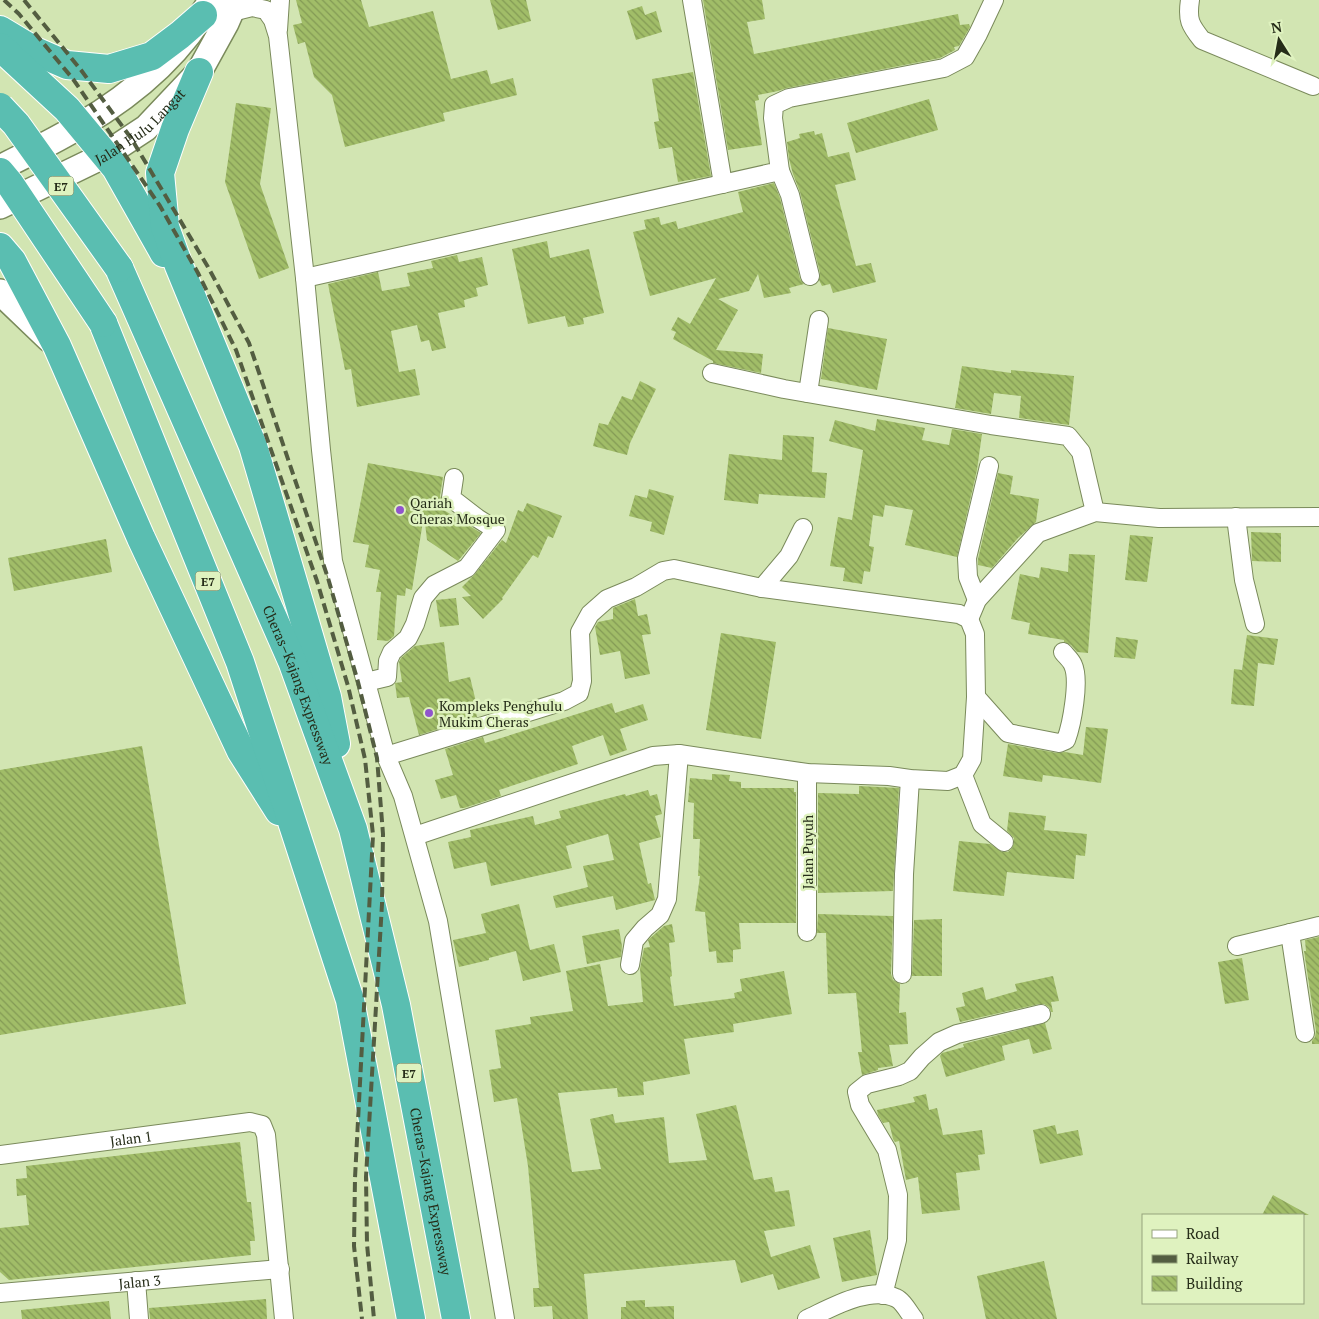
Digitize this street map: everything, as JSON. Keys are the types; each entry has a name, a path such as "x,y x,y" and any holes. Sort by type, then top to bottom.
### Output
{"highway":[{"path":"0,30 35,51 67,65 108,69 152,56 213,13"},
{"path":"0,47 67,109 116,168 199,314"},
{"path":"199,72 175,128 160,173 166,227 256,455 327,696 353,829"},
{"name":"Cheras–Kajang Expressway","path":"0,107 28,140 119,268 292,661 353,829 396,1005 456,1319"},
{"name":"E7","path":"0,172 103,323 240,662 350,1000 411,1319"},
{"path":"0,247 12,261 57,346 137,529 241,752 300,844"}],"main road":[{"name":"Jalan Hulu Langat","path":"0,168 81,126 138,87 213,13 236,0"},
{"name":"Jalan Hulu Langat","path":"0,206 105,155 146,128 199,72 213,13"},
{"path":"0,292 57,346"}],"street":[{"path":"280,0 278,36 305,278 333,561 386,756 403,796 438,921 505,1319"},
{"path":"692,0 723,184"},
{"path":"810,276 790,194 780,171 772,118 774,106 789,98 944,68 965,58 994,0"},
{"path":"1190,0 1190,25 1202,40 1313,86"},
{"path":"213,13 236,12 252,7 266,10 273,20 278,36"},
{"path":"305,278 780,171"},
{"path":"808,393 819,320"},
{"path":"712,373 808,393 991,425 1068,436 1081,452 1095,512"},
{"path":"977,600 968,577 967,558 988,466"},
{"path":"366,682 387,678 388,661 392,652 408,638 415,624 423,598 434,585 467,568 496,530 451,498 454,478"},
{"path":"969,619 977,600 1038,533 1095,512 1159,518 1319,517"},
{"path":"1236,517 1244,580 1254,624"},
{"path":"762,588 789,556 803,528"},
{"path":"386,756 564,701 579,693 582,681 580,632 590,614 607,599 636,587 663,572 674,569 762,588 959,614 969,619 975,634 976,696 972,759 963,775 948,781 889,776 807,773 679,754 653,756 415,836"},
{"path":"976,696 1008,733 1059,743 1066,740 1069,731 1076,679 1073,665 1063,652"},
{"path":"630,965 634,941 660,915 667,899 679,754"},
{"name":"Jalan Puyuh","path":"807,773 808,932"},
{"path":"963,775 982,824 1004,842"},
{"path":"902,974 904,874 910,779"},
{"path":"1237,946 1319,926"},
{"path":"1290,933 1305,1033"},
{"path":"883,1295 897,1240 898,1195 887,1150 860,1105 857,1092 867,1084 899,1076 910,1070 939,1042 957,1034 1041,1014"},
{"name":"Jalan 1","path":"0,1155 250,1122 262,1125 266,1135 280,1269"},
{"path":"280,1269 284,1319"},
{"name":"Jalan 3","path":"0,1294 280,1269"},
{"path":"136,1281 139,1319"},
{"path":"807,1319 855,1297 883,1295 898,1298 914,1319"}],"building":[{"path":"296,0 361,0 369,27 433,11 451,79 487,70 491,84 513,78 517,95 443,113 445,121 345,147 332,95 314,77 305,42 298,44 293,25 302,23"},
{"path":"490,0 526,0 531,21 498,30"},
{"path":"703,0 762,0 765,19 747,22 754,54 958,14 960,25 969,24 970,27 959,46 954,47 955,50 940,58 758,95 759,100 755,101 762,145 728,150"},
{"path":"642,6 645,15 656,11 662,32 636,40 627,11"},
{"path":"693,72 711,176 678,182 672,147 659,149 654,122 659,121 652,79"},
{"path":"929,99 938,130 856,153 847,123"},
{"path":"236,103 271,108 260,184 289,268 259,279 225,182"},
{"path":"814,131 815,135 822,133 828,157 849,152 856,180 835,185 856,266 871,263 876,282 833,293 830,284 822,286 819,280 820,273 800,192 789,159 787,142 800,138 799,134"},
{"path":"774,183 780,198 800,279 804,284 789,288 791,293 764,298 758,274 749,291 718,299 738,310 716,350 763,354 761,373 713,363 713,361 673,339 676,332 671,330 678,317 690,324 716,278 650,296 633,232 646,229 644,220 659,217 661,225 676,221 678,229 743,212 738,192"},
{"path":"547,241 550,258 589,249 604,313 583,318 584,324 568,327 565,316 528,324 512,249"},
{"path":"457,255 459,262 482,257 488,285 476,288 478,296 464,300 465,307 438,313 446,348 432,351 429,340 421,342 417,325 391,331 399,372 415,369 420,395 357,407 351,369 345,370 328,284 378,272 382,291 410,286 407,273 433,268 431,261"},
{"path":"828,328 887,339 877,390 821,379"},
{"path":"962,366 1011,373 1011,370 1074,376 1069,425 1019,418 1021,396 994,393 991,414 955,408"},
{"path":"640,381 656,389 630,443 627,455 593,446 599,423 608,425 622,396 632,400"},
{"path":"877,419 925,428 922,440 949,445 952,429 982,434 977,470 957,557 905,545 913,510 885,505 883,517 873,515 869,546 874,547 870,572 864,571 862,584 843,581 845,568 830,566 838,517 852,520 863,450 829,441 835,420 875,431"},
{"path":"783,435 814,437 812,472 827,473 825,498 759,494 758,504 724,500 729,454 782,460"},
{"name":"Qariah Cheras Mosque","path":"368,463 443,477 440,496 443,504 442,509 481,533 458,561 427,540 424,515 412,590 406,588 405,596 397,595 394,636 388,641 377,640 381,592 376,592 380,570 365,567 369,545 353,542"},
{"path":"998,473 1013,476 1010,494 1039,499 1036,522 1018,538 992,568 978,565 978,559"},
{"path":"649,489 674,496 664,535 650,531 652,522 629,516 635,495 647,498"},
{"path":"527,503 562,516 553,538 548,536 538,558 533,555 503,599 483,619 462,597 471,596 462,587 502,540 506,543 518,510 523,512"},
{"path":"1251,532 1281,533 1281,562 1252,561"},
{"path":"1130,535 1153,537 1147,582 1125,580"},
{"path":"106,539 112,572 14,591 8,558"},
{"path":"1069,554 1095,555 1088,653 1077,652 1064,640 1028,634 1030,623 1011,619 1020,574 1039,578 1041,567 1068,572"},
{"path":"456,598 459,625 440,627 436,600"},
{"path":"635,599 638,616 647,614 651,634 642,635 650,674 625,679 620,651 600,655 595,627 598,622 613,619 613,608"},
{"path":"721,633 776,642 761,739 706,730"},
{"path":"1247,635 1278,639 1274,665 1258,663 1254,706 1231,704 1234,669 1242,670"},
{"path":"1116,637 1138,640 1135,659 1114,657"},
{"path":"444,642 449,682 470,677 476,702 474,703 477,717 419,735 409,697 397,698 395,683 402,682 399,662 415,646"},
{"path":"612,703 615,713 643,704 648,720 620,729 627,750 610,756 603,735 572,746 578,764 499,790 501,796 464,808 460,808 456,795 441,799 435,780 453,775 445,749 483,737 485,743"},
{"path":"1086,727 1108,729 1101,783 1043,775 1042,782 1003,776 1008,744 1057,753 1065,752 1083,755"},
{"path":"142,746 186,1004 0,1035 0,770"},
{"path":"712,774 730,775 729,781 741,782 741,788 794,788 794,792 796,792 796,923 739,923 741,949 733,950 733,962 717,963 716,951 709,952 705,912 695,911 700,876 698,876 700,839 693,839 694,803 688,802 690,778 712,780"},
{"path":"859,786 899,788 893,891 818,893 818,793 859,794"},
{"path":"648,790 650,796 657,794 662,814 655,816 661,837 639,843 648,884 651,883 655,900 616,910 613,896 556,908 553,896 588,887 583,866 614,860 608,834 566,846 572,868 491,886 486,862 454,869 448,842 471,837 470,830 533,816 535,825 561,818 559,811"},
{"path":"1009,812 1046,816 1044,830 1087,834 1085,856 1076,855 1074,879 1007,872 1004,896 953,891 959,841 990,844 1002,852 1008,852 1014,843 1014,838 1007,831"},
{"path":"519,904 530,950 554,944 561,972 523,981 516,951 459,967 453,940 486,933 481,914"},
{"path":"818,914 893,916 891,974 893,980 900,984 899,1013 906,1012 908,1044 889,1045 893,1066 878,1068 878,1070 862,1075 858,1052 862,1052 856,993 828,994 826,933 817,933"},
{"path":"942,919 942,976 912,976 914,920"},
{"path":"672,924 675,942 669,943 672,976 670,977 674,1006 735,998 734,993 742,991 740,979 784,971 792,1014 733,1024 734,1032 684,1039 690,1074 643,1082 644,1095 618,1097 617,1088 558,1093 572,1172 601,1169 590,1119 613,1114 615,1123 664,1117 669,1163 707,1160 696,1114 736,1105 754,1180 772,1177 775,1192 789,1190 795,1226 764,1231 771,1257 810,1245 820,1278 778,1290 773,1274 741,1283 735,1260 584,1274 588,1319 553,1319 552,1306 534,1307 533,1288 539,1288 528,1166 517,1098 494,1102 489,1070 501,1068 495,1030 531,1024 530,1017 573,1011 566,971 600,964 608,1006 643,1002 640,969 644,948 650,947 648,940 664,926"},
{"path":"619,929 622,946 621,957 587,964 582,936"},
{"path":"1319,937 1319,1044 1312,1044 1316,1031 1304,951 1306,951 1305,940"},
{"path":"1242,958 1249,1000 1225,1004 1218,962"},
{"path":"1053,976 1059,1001 1051,1002 1053,1012 1044,1004 1039,1004 960,1022 956,1008 965,1006 962,993 983,987 986,1000 1017,991 1015,984"},
{"path":"1045,1023 1052,1049 1033,1054 1029,1039 1002,1046 1005,1060 946,1077 940,1056 942,1053 964,1047 963,1044"},
{"path":"926,1094 929,1110 937,1108 943,1135 982,1130 985,1154 978,1155 980,1170 956,1173 960,1210 922,1214 918,1177 906,1180 899,1141 895,1142 893,1139 889,1122 883,1123 878,1115 877,1110 915,1102 913,1097"},
{"path":"1055,1125 1057,1134 1078,1130 1083,1155 1040,1164 1033,1130"},
{"path":"240,1142 247,1202 251,1202 255,1241 250,1241 251,1255 9,1280 0,1272 0,1228 29,1225 26,1195 17,1196 16,1179 27,1178 26,1166"},
{"path":"1273,1195 1309,1215 1304,1214 1263,1214"},
{"path":"870,1230 877,1275 842,1282 833,1238"},
{"path":"1044,1261 1057,1319 986,1319 977,1276"},
{"path":"266,1299 267,1319 150,1319 149,1308"},
{"path":"645,1300 645,1307 674,1306 674,1319 621,1319 621,1307 626,1307 626,1301"},
{"path":"109,1301 111,1319 22,1319 21,1310"}],"railway":[{"path":"4,0 19,14 73,79 160,206 198,273 236,350 317,581 348,686 365,759 373,835 355,1178 354,1246 362,1319"},
{"path":"24,0 81,70 131,138 208,267 249,343 328,578 358,682 377,758 383,834 382,904 366,1177 367,1244 374,1319"}],"place":[{"name":"Qariah Cheras Mosque","path":"400,510"},
{"name":"Kompleks Penghulu Mukim Cheras","path":"429,713"}]}
